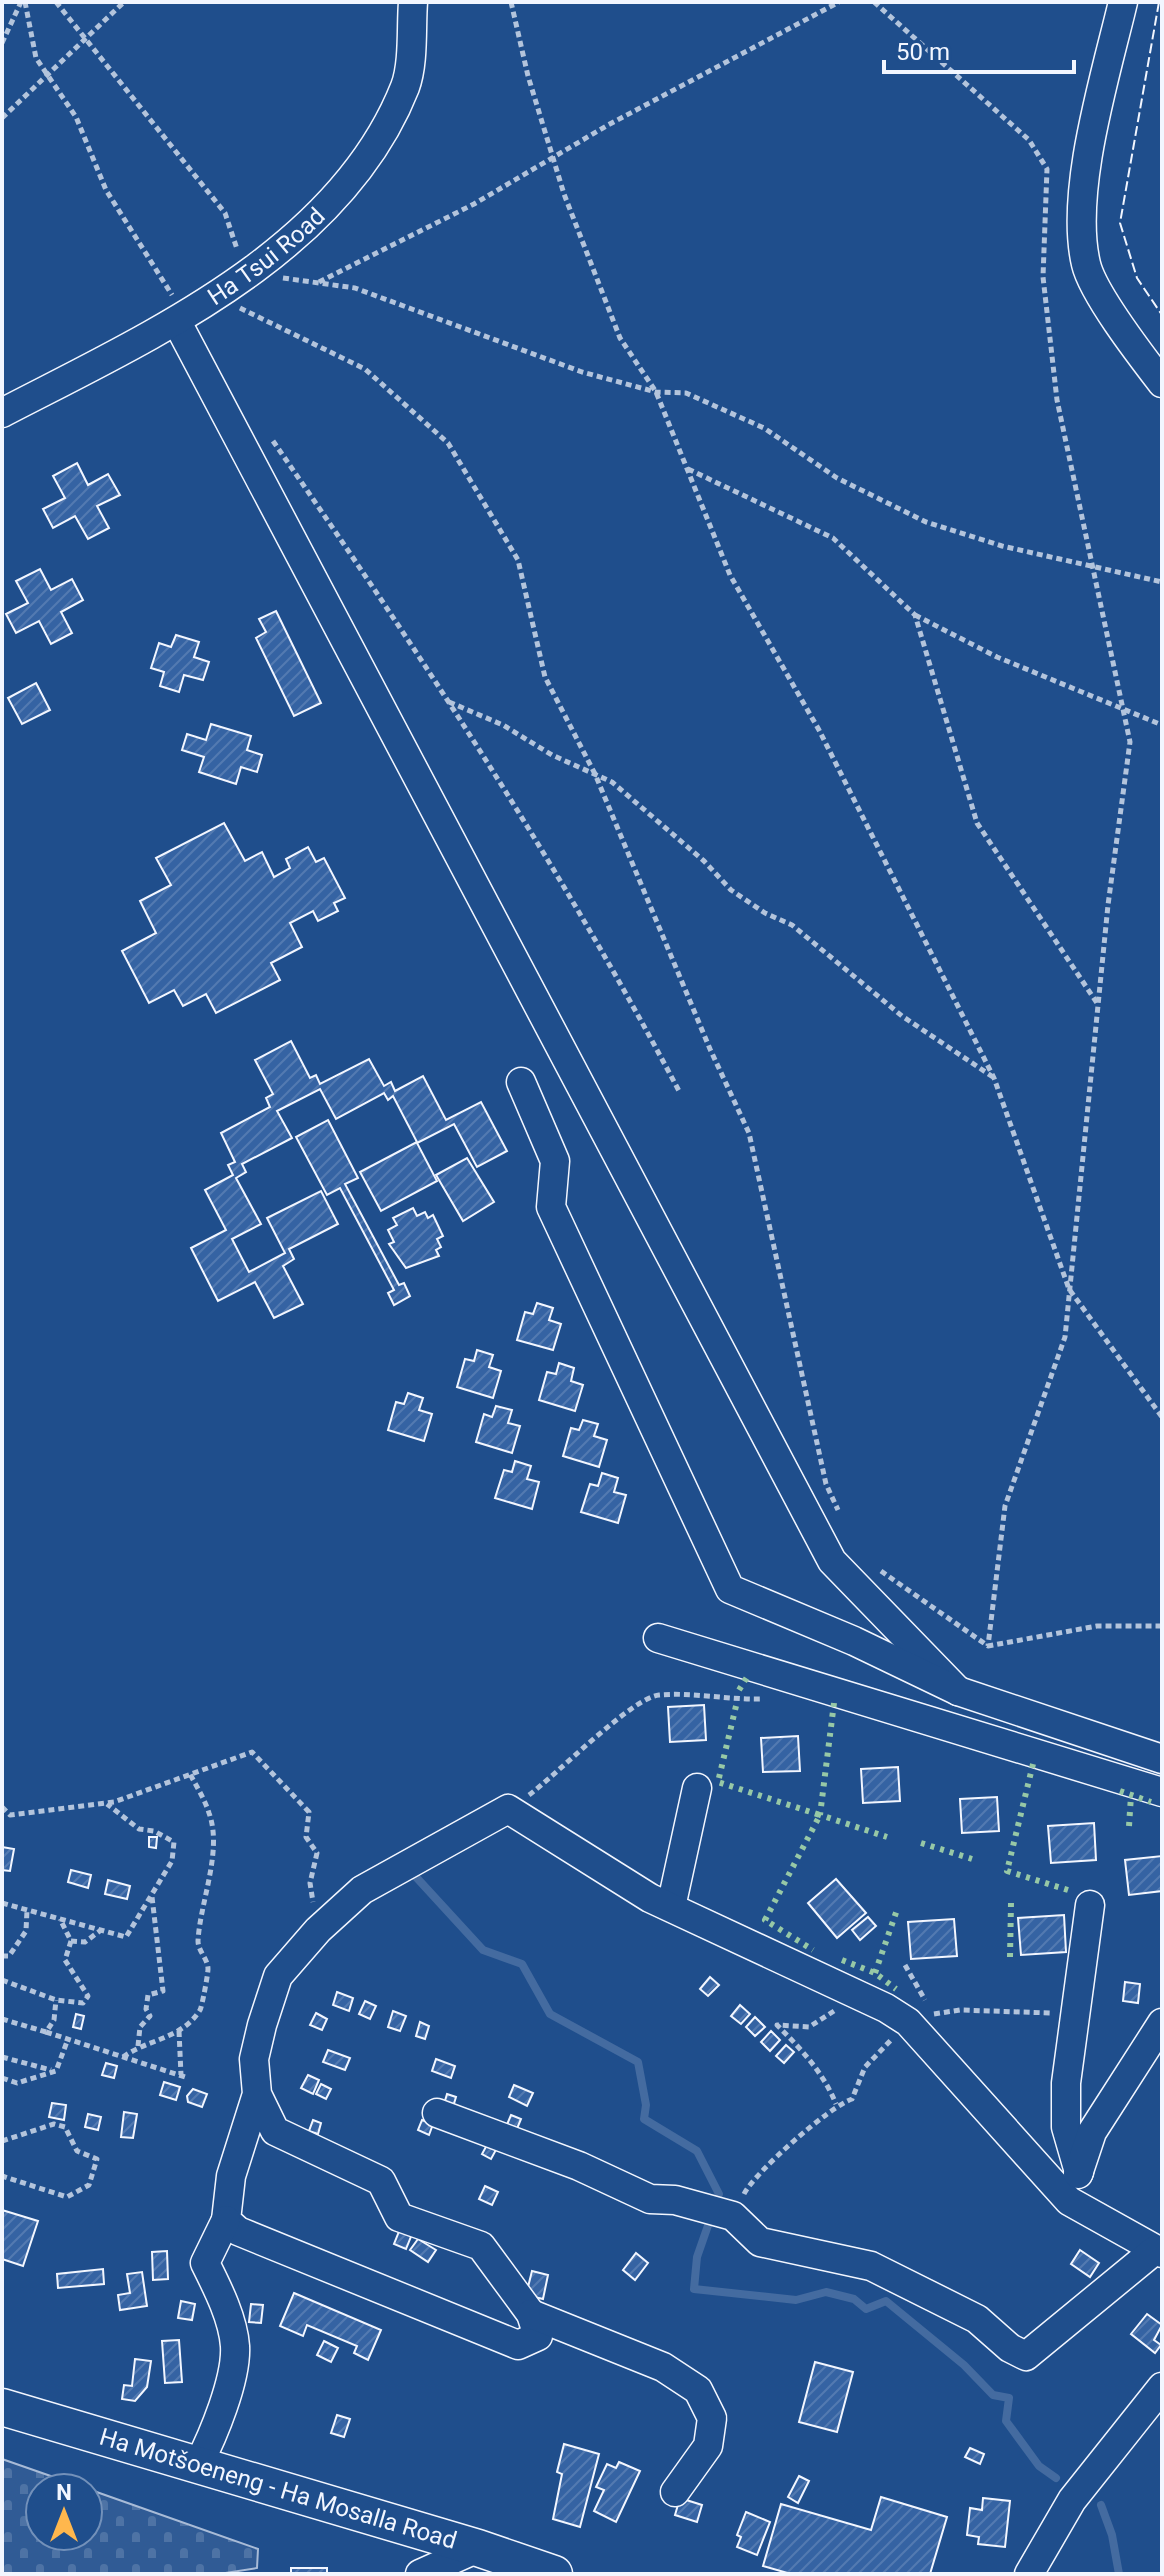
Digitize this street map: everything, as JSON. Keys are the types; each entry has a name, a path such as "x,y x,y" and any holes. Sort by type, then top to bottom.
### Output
{"main road":[{"name":"Ha Motšoeneng - Ha Mosalla Road","path":"2,2407 478,2548 554,2574"}],"street":[{"name":"Ha Tsui Road","path":"2,413 181,319 299,235 371,154 406,84 413,2"},
{"path":"1123,2 1094,127 1082,208 1086,265 1126,334 1162,383"},
{"path":"181,319 832,1561 958,1691"},
{"path":"521,1082 555,1161 551,1207 730,1589 854,1641 958,1691 1162,1759"},
{"path":"658,1638 1162,1792"},
{"path":"671,1907 697,1788"},
{"path":"226,2220 238,2231 518,2345 538,2336 531,2314 481,2246 399,2217 381,2181 275,2131 257,2094 254,2059 278,1976 318,1930 362,1890 508,1809 671,1907 855,1993 920,2018 1069,2201 1159,2252 1026,2356 1010,2348 977,2319 871,2266 760,2242 733,2216 675,2200 650,2199 579,2166 437,2113"},
{"path":"1079,2172 1066,2127 1066,2083 1090,1905"},
{"path":"1069,2201 1092,2132 1162,2023"},
{"path":"198,2465 220,2423 235,2346 220,2295 205,2263 226,2220 231,2176 257,2094"},
{"path":"531,2314 663,2367 698,2390 712,2418 708,2446 675,2492"},
{"path":"1029,2574 1072,2500 1162,2387"},
{"path":"420,2574 478,2548"}],"path":[{"path":"2,43 23,2"},
{"path":"23,2 36,58 76,117 106,190 181,319"},
{"path":"56,2 225,213 245,272 355,288 582,372 656,392 686,393 764,428 837,478 926,522 1002,546 1090,563 1162,582"},
{"path":"2,118 124,2"},
{"path":"511,2 528,76 553,158 620,338 656,392 730,575 819,730 994,1078 1069,1289 1162,1417"},
{"path":"318,283 474,204 839,2"},
{"path":"874,2 1029,140 1047,169 1043,277 1057,400 1130,742 1097,1004 1065,1337 1005,1506 988,1646"},
{"path":"214,295 365,369 448,443 518,560 545,677 595,774 710,1049 749,1133 826,1484 839,1512"},
{"path":"265,430 547,854 616,971 679,1091"},
{"path":"687,469 833,538 915,615 997,657 1162,725"},
{"path":"915,615 977,823 1097,1004"},
{"path":"448,701 503,725 552,755 612,782 674,834 731,890 765,913 792,925 902,1016 994,1078"},
{"path":"870,1564 988,1646 1097,1626 1162,1626"},
{"path":"508,1809 591,1744 621,1713 656,1695 775,1699 803,1682"},
{"path":"2,1807 10,1815 107,1803 252,1752 309,1812 306,1837 317,1853 310,1883 318,1930"},
{"path":"123,2057 138,2046 169,2038 203,2007 202,1992 208,1967 198,1944 211,1863 211,1815 190,1774"},
{"path":"2,1903 126,1937 172,1861 174,1842 154,1831 139,1829 107,1803"},
{"path":"138,2046 140,2027 150,2016 146,2009 148,1995 163,1991 152,1896"},
{"path":"2,1956 9,1956 26,1931 27,1910"},
{"path":"2,1980 56,2000 83,2003 88,1996 65,1960 71,1941 60,1919"},
{"path":"71,1941 85,1942 101,1930"},
{"path":"836,2104 819,2072 777,2025 809,2027 827,2018 855,1993"},
{"path":"46,2032 54,2020 56,2000"},
{"path":"733,2216 747,2188 836,2104 852,2099 865,2067 920,2018 960,2010 991,2014 1075,2011"},
{"path":"2,2019 188,2078"},
{"path":"179,2030 181,2075"},
{"path":"56,2071 68,2039"},
{"path":"2,2057 56,2071"},
{"path":"2,2078 17,2083 56,2071"},
{"path":"2,2141 54,2124 65,2127 77,2151 97,2159 89,2185 67,2197 2,2176"}],"green space":[{"path":"2,2459 39,2472 24,2472 24,2552 104,2552 104,2495 258,2549 257,2568 219,2574 2,2574"}],"building":[{"path":"77,463 88,485 108,474 120,495 97,506 109,528 88,539 75,516 53,528 43,509 65,498 53,476"},
{"path":"40,569 51,590 72,579 83,600 61,612 72,633 51,644 39,621 16,633 6,614 28,603 16,581"},
{"path":"276,611 321,703 294,716 256,638 266,632 259,619"},
{"path":"176,635 199,642 194,657 209,662 203,680 184,675 179,692 160,686 164,672 151,668 159,643 171,647"},
{"path":"36,683 50,710 22,724 8,698"},
{"path":"211,724 251,736 247,750 262,755 257,772 241,767 236,784 199,772 204,757 182,750 187,734 206,740"},
{"path":"224,823 245,861 262,852 274,877 290,868 286,859 308,847 316,862 324,858 345,898 334,903 338,911 318,921 313,911 290,923 302,947 271,963 280,980 216,1013 206,994 183,1006 174,990 149,1003 122,951 156,933 140,901 171,885 156,858"},
{"path":"291,1041 310,1078 316,1075 320,1084 369,1059 384,1086 391,1082 395,1091 423,1076 446,1120 481,1102 507,1151 477,1167 454,1124 417,1143 437,1181 381,1211 360,1172 417,1142 393,1096 388,1100 384,1093 336,1119 320,1089 277,1111 292,1138 242,1164 246,1172 236,1178 261,1224 232,1239 249,1272 285,1253 267,1218 321,1191 338,1224 289,1249 294,1259 283,1266 303,1304 274,1318 255,1282 218,1301 191,1248 226,1230 205,1190 233,1175 228,1165 235,1162 221,1133 270,1107 266,1098 273,1094 255,1060"},
{"path":"328,1120 358,1178 345,1184 399,1285 404,1283 410,1296 394,1305 388,1293 394,1290 340,1188 327,1195 296,1137"},
{"path":"467,1158 494,1202 463,1221 436,1175"},
{"path":"413,1208 417,1216 425,1212 428,1218 433,1215 443,1236 437,1239 441,1247 436,1250 439,1256 406,1268 389,1244 394,1242 388,1230 397,1225 393,1218"},
{"path":"537,1303 553,1308 549,1320 561,1324 553,1350 517,1340 525,1312 533,1314"},
{"path":"477,1350 493,1355 489,1367 501,1371 493,1398 457,1387 465,1359 474,1361"},
{"path":"559,1363 574,1368 571,1381 583,1385 575,1411 539,1400 547,1372 556,1374"},
{"path":"408,1393 423,1398 419,1410 432,1414 424,1441 388,1430 396,1402 404,1404"},
{"path":"496,1406 512,1410 508,1423 520,1426 512,1453 476,1442 484,1414 492,1417"},
{"path":"583,1420 598,1424 594,1436 607,1440 599,1467 563,1456 571,1428 579,1430"},
{"path":"515,1461 531,1466 527,1479 539,1482 532,1509 495,1498 504,1470 512,1472"},
{"path":"602,1473 618,1478 614,1492 626,1495 618,1523 581,1512 590,1484 598,1486"},
{"path":"704,1705 706,1740 670,1742 668,1707"},
{"path":"798,1736 800,1771 763,1772 761,1738"},
{"path":"898,1767 900,1801 863,1803 861,1769"},
{"path":"997,1797 999,1831 962,1833 960,1799"},
{"path":"1094,1823 1096,1860 1051,1863 1048,1826"},
{"path":"149,1837 157,1837 156,1848 149,1847"},
{"path":"2,1847 14,1849 10,1871 2,1870"},
{"path":"1162,1856 1162,1891 1129,1895 1125,1860"},
{"path":"71,1870 91,1875 88,1888 68,1882"},
{"path":"836,1879 866,1913 837,1938 808,1903"},
{"path":"108,1880 130,1886 127,1899 105,1894"},
{"path":"1064,1915 1066,1952 1021,1955 1018,1918"},
{"path":"868,1917 876,1926 860,1940 852,1930"},
{"path":"954,1919 957,1956 911,1959 908,1922"},
{"path":"710,1977 719,1985 708,1996 700,1989"},
{"path":"1125,1982 1140,1984 1138,2003 1123,2001"},
{"path":"337,1992 353,1998 349,2011 333,2005"},
{"path":"365,2001 376,2006 370,2019 359,2014"},
{"path":"740,2005 750,2014 741,2024 731,2016"},
{"path":"393,2011 406,2016 400,2031 388,2027"},
{"path":"316,2013 327,2019 322,2030 310,2025"},
{"path":"76,2014 84,2016 81,2029 73,2027"},
{"path":"755,2017 765,2027 755,2036 746,2027"},
{"path":"420,2022 429,2026 425,2039 416,2036"},
{"path":"771,2031 780,2040 770,2051 761,2042"},
{"path":"786,2045 794,2052 784,2063 776,2056"},
{"path":"328,2050 350,2058 345,2070 323,2062"},
{"path":"436,2059 455,2066 451,2078 432,2071"},
{"path":"106,2063 117,2066 114,2078 102,2075"},
{"path":"308,2075 319,2080 313,2094 301,2088"},
{"path":"164,2082 180,2087 176,2100 160,2095"},
{"path":"321,2084 331,2089 326,2099 316,2094"},
{"path":"514,2085 533,2093 527,2106 509,2097"},
{"path":"193,2089 207,2094 202,2107 188,2102 187,2096"},
{"path":"447,2094 456,2097 453,2107 444,2104"},
{"path":"52,2103 66,2105 64,2120 49,2117"},
{"path":"124,2112 137,2114 133,2138 121,2137"},
{"path":"88,2114 101,2117 98,2130 85,2127"},
{"path":"511,2115 521,2119 516,2131 506,2127"},
{"path":"313,2120 321,2123 318,2134 309,2131"},
{"path":"422,2120 433,2124 429,2135 418,2130"},
{"path":"488,2143 497,2148 491,2159 482,2154"},
{"path":"485,2186 498,2192 492,2205 479,2199"},
{"path":"2,2210 38,2221 23,2266 2,2259"},
{"path":"400,2229 412,2234 406,2249 394,2244"},
{"path":"418,2239 436,2250 428,2262 410,2250"},
{"path":"1080,2250 1099,2263 1090,2277 1071,2264"},
{"path":"167,2251 168,2279 153,2280 152,2252"},
{"path":"636,2253 648,2263 635,2280 623,2270"},
{"path":"103,2269 104,2284 58,2288 57,2274"},
{"path":"532,2271 548,2275 543,2299 526,2295"},
{"path":"142,2272 147,2306 120,2310 118,2295 130,2293 127,2274"},
{"path":"294,2293 381,2330 368,2360 354,2353 357,2346 307,2325 303,2336 280,2326"},
{"path":"181,2301 195,2304 192,2320 178,2318"},
{"path":"251,2304 263,2305 261,2323 249,2322"},
{"path":"1147,2314 1162,2325 1154,2340 1161,2345 1155,2353 1131,2334"},
{"path":"179,2340 182,2382 165,2383 162,2341"},
{"path":"324,2341 338,2348 331,2362 317,2355"},
{"path":"135,2359 151,2361 147,2387 135,2401 122,2399 124,2385 132,2386"},
{"path":"815,2362 853,2372 837,2432 799,2422"},
{"path":"337,2415 350,2419 344,2437 331,2433"},
{"path":"564,2444 599,2454 580,2527 553,2519 562,2474 557,2472"},
{"path":"970,2448 984,2454 980,2464 965,2457"},
{"path":"619,2462 640,2471 616,2522 594,2511 604,2490 596,2487 607,2464 616,2468"},
{"path":"799,2476 809,2481 798,2503 788,2497"},
{"path":"881,2497 947,2517 930,2574 791,2574 763,2566 781,2504 871,2530"},
{"path":"680,2498 702,2505 697,2522 675,2515"},
{"path":"983,2498 1010,2501 1005,2547 978,2544 979,2537 967,2535 970,2508 982,2510"},
{"path":"746,2512 770,2522 757,2555 737,2547 741,2537 737,2535"},
{"path":"291,2568 327,2568 327,2574 275,2574 291,2573"}],"waterway":[{"path":"416,1877 483,1950 522,1964 550,2014 638,2062 646,2105 644,2119 697,2151 719,2194 697,2257 694,2289 796,2300 826,2292 854,2299 866,2309 886,2301 964,2365 993,2395 1009,2398 1006,2421 1039,2466 1056,2478"},
{"path":"1101,2505 1112,2535 1119,2574"}],"hedge":[{"path":"739,1690 749,1674"},
{"path":"834,1703 820,1815 887,1837"},
{"path":"736,1706 718,1782 820,1815 765,1920 813,1950"},
{"path":"1033,1764 1007,1871 1068,1890"},
{"path":"1120,1791 1151,1802"},
{"path":"1129,1826 1131,1796"},
{"path":"921,1843 972,1859"},
{"path":"1010,1957 1011,1903"},
{"path":"875,1973 898,1907"},
{"path":"842,1960 875,1973 896,1989"}],"fence":[{"path":"1159,2 1120,223 1137,278 1162,315"}]}
